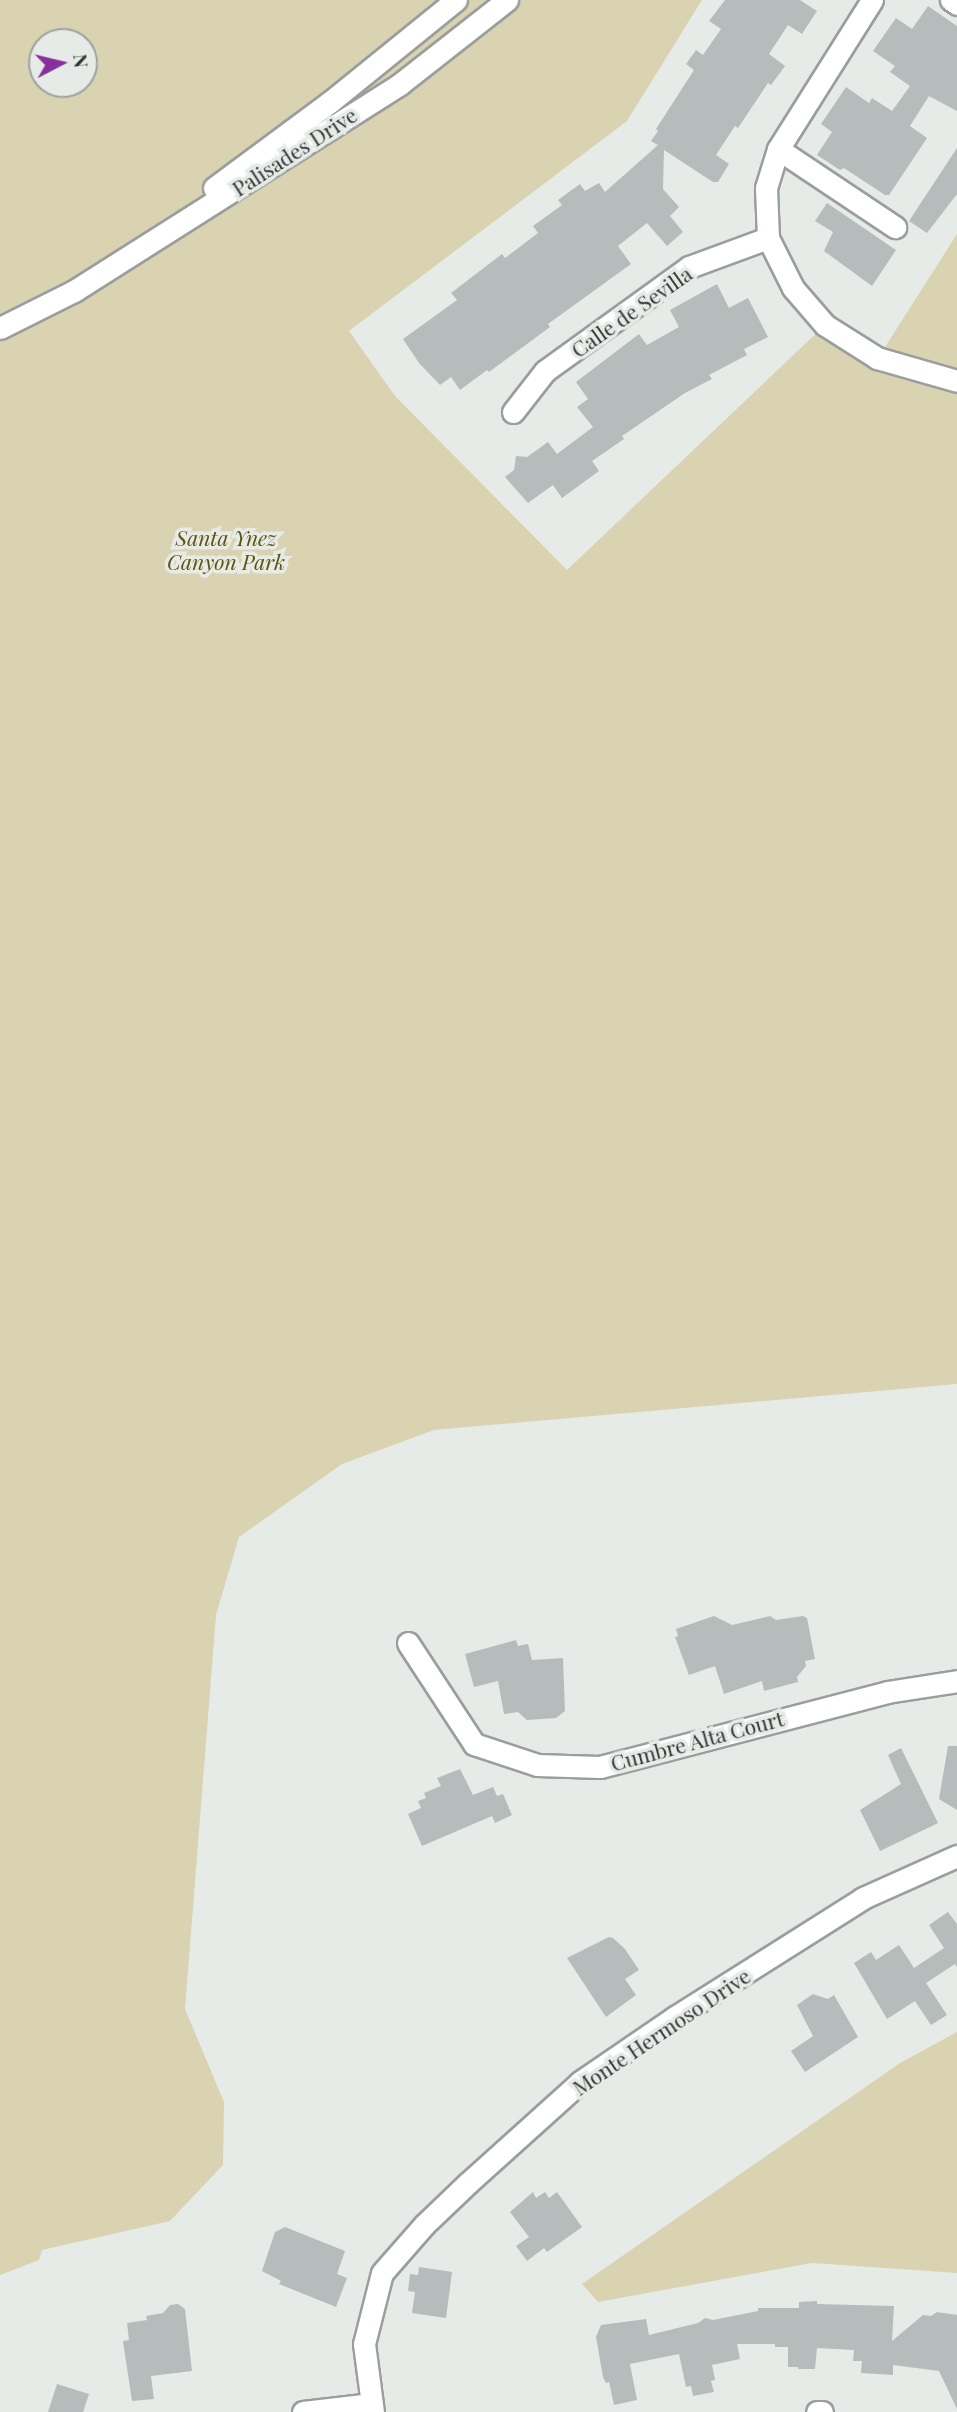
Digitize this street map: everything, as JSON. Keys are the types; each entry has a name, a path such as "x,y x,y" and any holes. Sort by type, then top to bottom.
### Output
{"street":[{"name":"Palisades Drive","path":"74,291 330,102 456,0"},
{"name":"Palisades Drive","path":"0,328 74,291 400,83 507,0"},
{"path":"872,0 779,149 766,188 768,238 793,288 825,325 877,358 957,381"},
{"path":"951,0 957,4"},
{"path":"779,149 895,227"},
{"name":"Calle de Sevilla","path":"513,412 545,371 690,267 768,238"},
{"name":"Cumbre Alta Court","path":"408,1643 474,1744 537,1765 600,1767 887,1692 957,1681"},
{"name":"Monte Hermoso Drive","path":"371,2408 364,2344 382,2273 424,2225 468,2183 580,2082 676,2017 863,1898 957,1856"},
{"path":"303,2412 371,2408"},
{"path":"817,2412 822,2412"}],"green space":[{"name":"Santa Ynez Canyon Park","path":"0,0 702,0 627,121 349,331 395,396 567,570 825,325 878,358 957,234 957,1384 434,1430 342,1464 239,1537 216,1615 185,2009 224,2102 223,2165 170,2221 42,2250 39,2260 0,2275"},
{"path":"957,2032 957,2273 812,2263 598,2302 582,2284 900,2063"}],"building":[{"path":"725,0 800,0 817,11 802,34 788,25 769,54 785,66 771,85 768,83 716,155 729,164 718,182 713,182 664,150 663,189 679,207 670,216 683,232 667,246 647,223 618,246 631,264 548,324 550,327 489,372 487,370 460,390 451,377 440,385 419,363 403,339 457,300 451,293 502,254 505,258 538,233 533,226 562,205 558,200 580,184 585,191 599,183 605,192 658,145 651,141 658,131 656,129 694,70 686,64 696,50 703,55 721,29 709,21"},
{"path":"928,6 957,26 957,111 929,96 910,126 927,138 889,195 885,195 844,168 840,170 817,155 832,132 821,124 846,87 869,103 872,98 892,111 910,86 890,72 895,66 873,51 896,18 912,29"},
{"path":"957,148 957,194 927,233 909,221"},
{"path":"827,203 896,250 872,286 824,251 833,232 815,221"},
{"path":"717,284 729,308 748,298 768,337 744,349 747,355 709,375 712,379 685,393 622,436 624,439 592,461 599,471 562,498 553,485 528,503 505,477 514,470 516,456 527,457 548,442 557,454 593,427 577,407 588,399 576,382 639,334 647,345 679,327 670,310"},
{"path":"714,1616 732,1625 770,1616 776,1620 803,1616 807,1618 815,1659 805,1661 806,1666 797,1677 798,1682 764,1691 762,1681 724,1694 715,1666 689,1675 675,1637 678,1636 676,1629"},
{"path":"516,1640 518,1646 528,1644 532,1660 563,1658 565,1711 556,1718 527,1720 518,1712 504,1714 498,1681 474,1687 465,1654"},
{"path":"948,1746 957,1746 957,1810 939,1799"},
{"path":"901,1748 938,1823 880,1851 860,1810 901,1784 888,1755"},
{"path":"460,1769 473,1795 493,1787 497,1796 503,1794 512,1815 495,1823 492,1816 422,1846 408,1814 421,1808 418,1801 426,1798 424,1793 441,1786 437,1778"},
{"path":"948,1912 957,1924 957,1967 955,1964 926,1983 947,2015 931,2025 915,2001 887,2019 854,1963 871,1952 876,1960 899,1945 914,1968 944,1948 929,1925"},
{"path":"609,1937 625,1949 639,1970 625,1979 636,1995 606,2017 567,1958"},
{"path":"813,1994 828,1999 834,1995 858,2037 805,2072 791,2051 813,2036 797,2005"},
{"path":"533,2192 536,2198 545,2192 549,2198 557,2192 582,2227 547,2252 544,2248 527,2261 516,2246 529,2237 510,2212"},
{"path":"285,2227 345,2251 337,2274 347,2278 336,2307 279,2284 281,2281 262,2271 275,2232"},
{"path":"419,2267 452,2272 446,2318 412,2313 415,2292 408,2291 410,2274 418,2275"},
{"path":"817,2301 817,2304 894,2306 892,2341 923,2315 931,2316 937,2312 957,2315 957,2409 939,2371 893,2365 893,2375 861,2373 862,2361 853,2361 854,2350 817,2348 815,2369 798,2369 788,2367 788,2347 775,2347 775,2344 737,2344 740,2359 712,2365 715,2380 711,2381 714,2392 693,2396 691,2386 686,2387 679,2354 630,2364 637,2400 614,2405 609,2382 606,2383 603,2377 596,2337 601,2325 646,2319 649,2335 698,2323 705,2318 713,2320 758,2311 758,2308 799,2308 799,2302"},
{"path":"178,2304 185,2309 192,2371 151,2376 154,2399 132,2401 123,2341 129,2340 127,2323 147,2320 146,2316 163,2313 170,2305"},
{"path":"57,2384 89,2394 83,2412 48,2412"}]}
